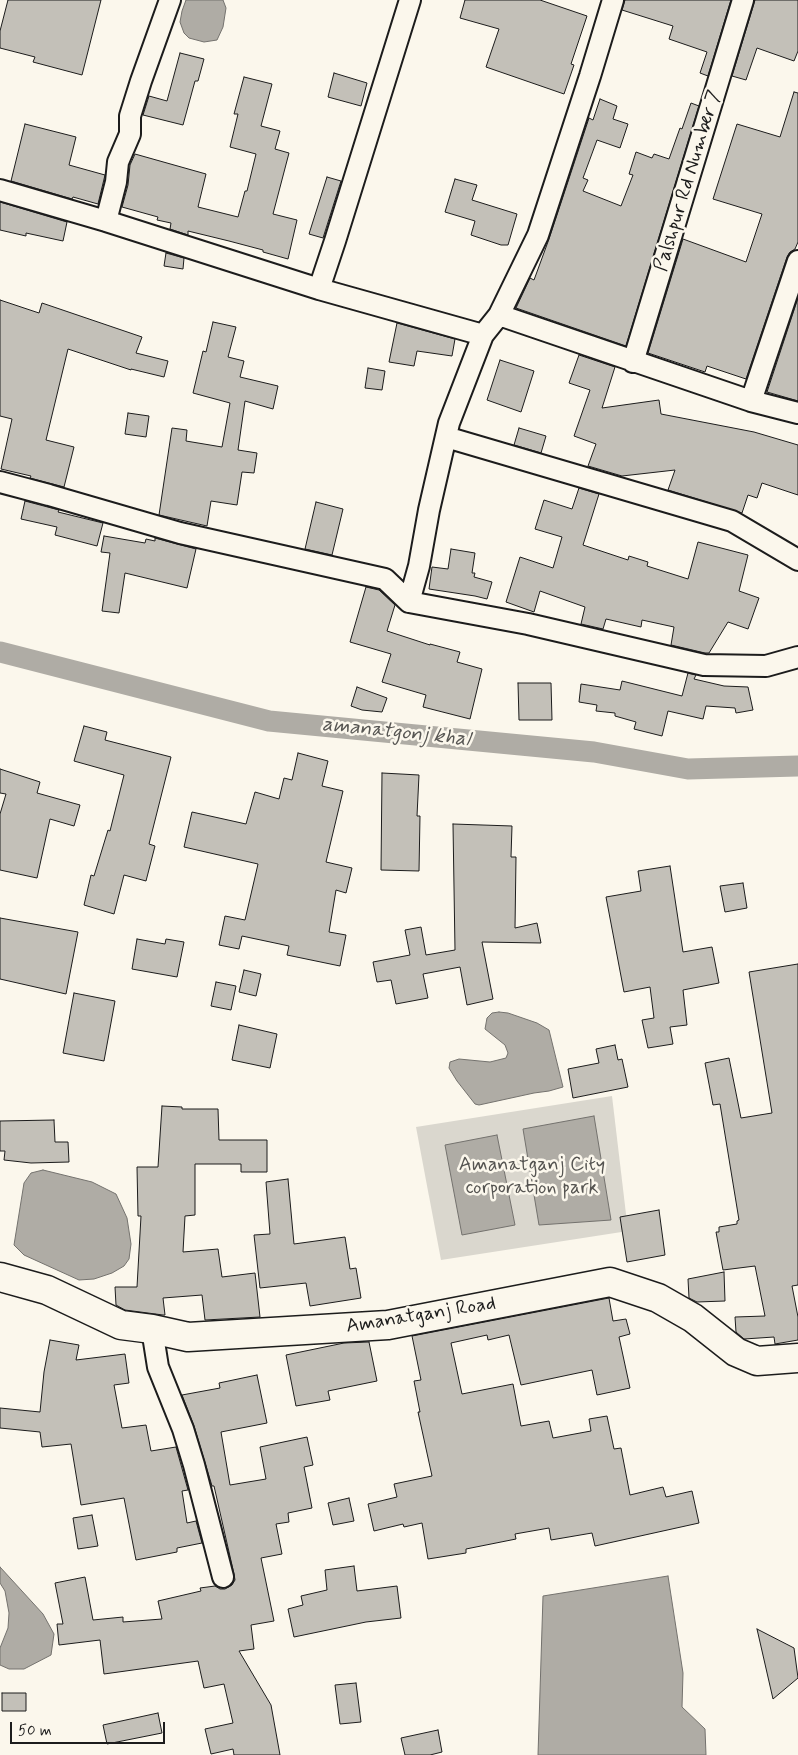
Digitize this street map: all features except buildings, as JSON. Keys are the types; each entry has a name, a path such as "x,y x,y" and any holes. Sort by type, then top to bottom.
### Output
{"main road":[{"name":"Amanatganj Road","path":"0,1277 48,1290 120,1325 152,1329 188,1337 388,1325 610,1282 658,1298 693,1318 736,1352 757,1361 798,1358"}],"street":[{"path":"106,221 116,182 118,162 130,134 130,116 140,81 170,0"},
{"path":"319,289 410,0"},
{"path":"409,602 419,566 429,510 449,423 482,335 499,315 538,235 613,0"},
{"name":"Palshpur Rd Number 7","path":"634,362 744,0"},
{"path":"0,190 106,221 319,289 482,335"},
{"path":"751,401 798,261"},
{"path":"499,315 751,401 798,412"},
{"path":"446,437 732,521 798,560"},
{"path":"0,482 180,533 385,579 409,602 528,624 704,665 766,666 798,657"},
{"path":"152,1329 158,1367 183,1429 194,1464 223,1576"}],"green space":[{"name":"Amanatganj City corporation park","path":"612,1096 628,1231 441,1260 416,1127"}],"shaded area":[{"path":"186,0 223,0 226,8 223,27 217,40 204,42 189,38 184,33 180,22"},
{"path":"492,1013 508,1013 537,1023 549,1030 563,1087 479,1105 475,1104 449,1068 450,1062 459,1059 490,1062 506,1058 508,1053 505,1045 485,1029 487,1018"},
{"path":"594,1116 611,1220 539,1225 523,1129"},
{"path":"497,1135 515,1225 462,1235 445,1145"},
{"path":"43,1170 92,1182 116,1194 127,1218 131,1244 129,1259 124,1266 112,1273 94,1279 79,1280 24,1255 14,1245 24,1183 31,1173"},
{"path":"0,1567 43,1614 54,1634 51,1655 24,1669 9,1669 0,1665 0,1648 8,1628 9,1613 5,1591 0,1583"},
{"path":"668,1576 683,1673 682,1707 705,1729 706,1755 538,1755 543,1596"}],"waterway":[{"name":"amanatgonj khal","path":"0,652 269,721 594,752 688,769 798,766"}]}
